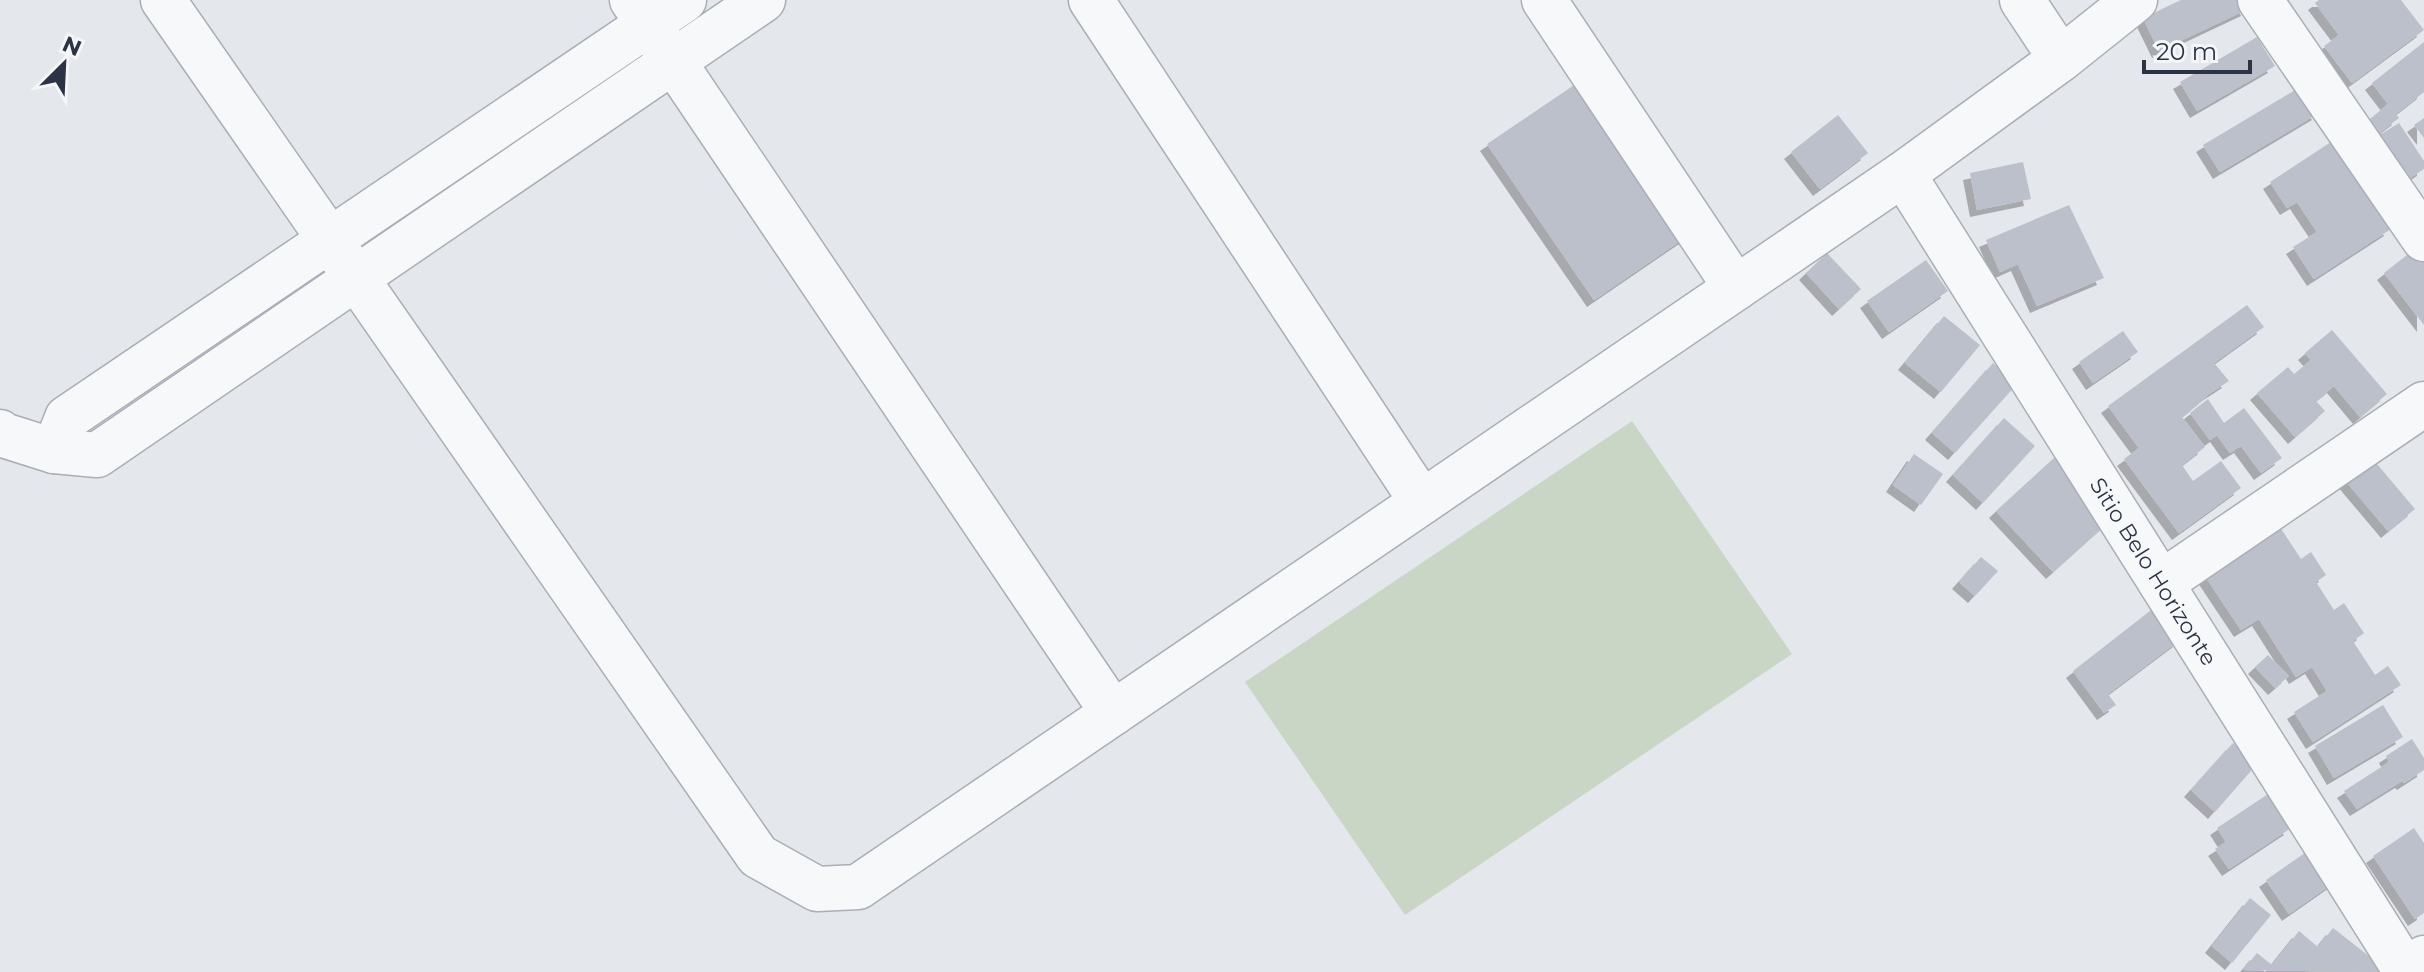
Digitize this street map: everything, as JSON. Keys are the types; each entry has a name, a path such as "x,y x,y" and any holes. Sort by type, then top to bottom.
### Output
{"street":[{"path":"163,0 758,856 817,889 858,887 1903,174 2061,59 2135,0"},
{"path":"54,451 67,418 329,240 640,12 684,0"},
{"path":"0,432 54,451 97,455 763,0"},
{"path":"1091,0 1422,502"},
{"path":"1544,0 1736,288"},
{"path":"2022,0 2061,59"},
{"path":"2260,0 2424,239"},
{"path":"640,12 1113,713"},
{"name":"Sitio Belo Horizonte","path":"1903,174 2161,583 2414,964"},
{"path":"2161,583 2424,404"}],"green space":[{"path":"1632,421 1792,654 1405,915 1245,682"}],"building":[{"path":"2181,0 2244,0 2248,9 2159,51 2143,18"},
{"path":"2319,0 2401,0 2424,30 2352,83 2324,46 2339,35 2315,3"},
{"path":"2257,37 2275,66 2197,111 2180,82"},
{"path":"2424,42 2424,92 2396,114 2399,118 2374,137 2364,124 2388,104 2372,83"},
{"path":"1583,79 1689,235 1594,300 1487,144"},
{"path":"2302,86 2319,113 2220,172 2203,145"},
{"path":"1838,115 1868,153 1820,189 1791,152"},
{"path":"2424,118 2424,138 2414,125"},
{"path":"2399,123 2424,161 2424,169 2402,183 2373,139"},
{"path":"2334,140 2391,229 2314,279 2293,247 2317,232 2297,202 2287,208 2270,182"},
{"path":"2023,162 2031,199 1977,210 1970,173"},
{"path":"2069,205 2104,278 2037,306 2018,264 2000,272 1986,240"},
{"path":"2416,248 2424,258 2424,325 2384,273"},
{"path":"1827,253 1861,289 1839,309 1806,273"},
{"path":"1926,260 1948,291 1889,332 1867,301"},
{"path":"2247,305 2264,327 2214,363 2229,381 2182,417 2205,447 2182,465 2193,481 2221,461 2241,488 2179,533 2124,459 2139,448 2108,406"},
{"path":"1944,316 1980,345 1941,392 1905,363"},
{"path":"2332,330 2387,394 2360,417 2334,386 2316,401 2325,411 2295,437 2257,393 2288,367 2294,374 2311,360 2305,353"},
{"path":"2123,331 2138,352 2093,383 2079,362"},
{"path":"1993,363 2017,384 1955,453 1932,433"},
{"path":"2208,399 2224,423 2244,408 2282,458 2261,473 2241,446 2230,453 2217,435 2210,440 2190,413"},
{"path":"2004,418 2035,446 1983,503 1953,475"},
{"path":"2366,451 2415,509 2388,531 2339,473"},
{"path":"1914,454 1943,474 1921,505 1893,485"},
{"path":"2055,457 2112,519 2053,572 1996,511"},
{"path":"2272,515 2301,559 2311,552 2326,575 2316,582 2334,610 2344,603 2364,633 2353,641 2375,675 2388,666 2401,685 2313,742 2294,712 2327,691 2312,667 2296,677 2259,619 2241,630 2197,564"},
{"path":"1981,557 1998,571 1975,596 1959,582"},
{"path":"2155,607 2180,640 2108,694 2116,705 2104,713 2073,671"},
{"path":"2268,655 2289,676 2275,688 2255,667"},
{"path":"2383,705 2403,737 2334,778 2315,746"},
{"path":"2412,739 2424,758 2424,770 2357,809 2344,791 2389,762 2386,756"},
{"path":"2233,743 2257,764 2215,812 2191,790"},
{"path":"2268,794 2291,828 2229,869 2215,849 2226,842 2217,828"},
{"path":"2414,828 2424,843 2424,913 2415,919 2373,856"},
{"path":"2315,846 2339,879 2289,914 2266,880"},
{"path":"2250,898 2271,915 2232,963 2212,946"},
{"path":"2333,928 2383,967 2379,972 2243,970 2257,953 2272,965 2299,931 2318,947"}]}
